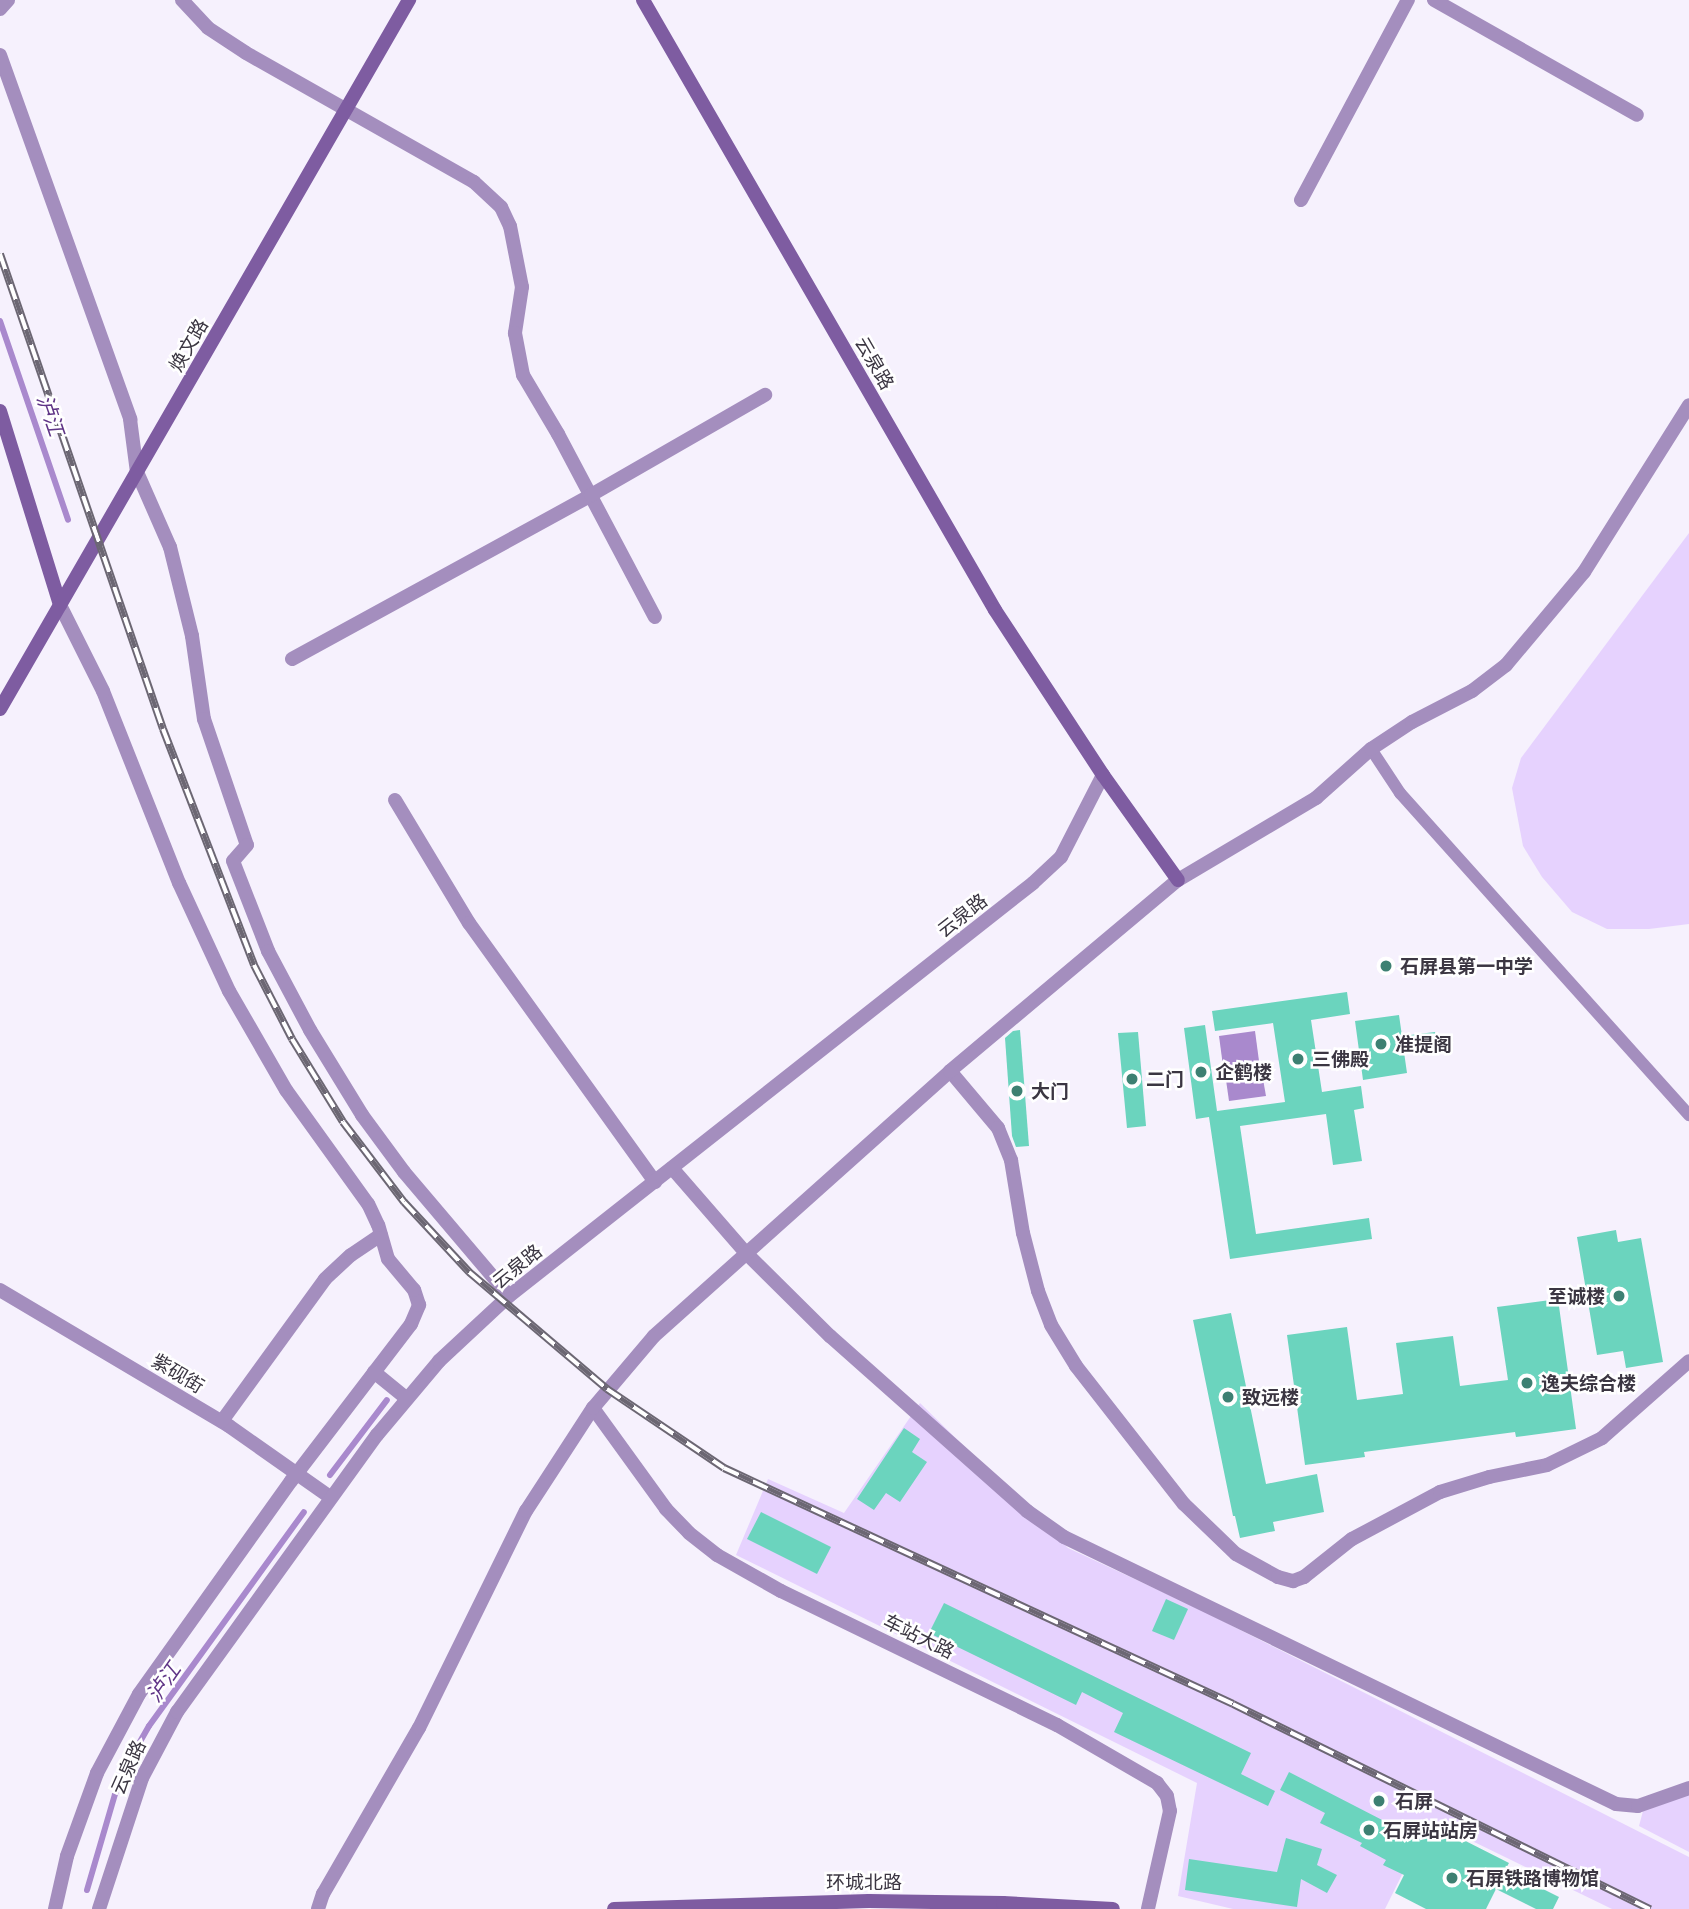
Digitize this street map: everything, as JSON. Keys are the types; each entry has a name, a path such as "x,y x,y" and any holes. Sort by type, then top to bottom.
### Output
{"street":[{"path":"0,9 8,0"},
{"path":"182,0 208,28 474,182 501,207 510,226 522,287 515,333 523,375 655,617"},
{"name":"焕文路","path":"0,709 409,0"},
{"name":"云泉路","path":"643,0 995,610 1102,775 1178,880"},
{"path":"1301,200 1408,0"},
{"path":"1434,0 1637,115"},
{"path":"0,55 130,419 137,472 170,547 191,636 204,719 247,845 233,861 268,951 310,1030 362,1115 404,1172 509,1296"},
{"path":"292,659 765,395"},
{"path":"318,1909 323,1895 419,1728 526,1511 593,1408 654,1336 950,1071 1178,880 1316,798 1371,749 1412,722 1472,691 1506,665 1584,572 1689,405"},
{"path":"0,411 60,605 103,691 179,883 229,990 286,1090 368,1204 388,1259 414,1290 419,1305 411,1324 179,1633 112,1740 78,1821 55,1909"},
{"name":"云泉路","path":"99,1909 105,1902 131,1807 155,1750 199,1679 330,1497 406,1398 470,1330 509,1296 1033,883 1061,857 1102,775"},
{"path":"395,800 469,923 655,1182"},
{"path":"950,1071 998,1128 1011,1160 1023,1233 1038,1291 1051,1325 1076,1366 1184,1504 1236,1554 1278,1577 1293,1581 1304,1577 1352,1539 1440,1492 1489,1477 1548,1465 1602,1438 1689,1361"},
{"path":"672,1168 745,1252 830,1336 1027,1511 1064,1537 1616,1804 1639,1806 1689,1788"},
{"path":"222,1421 325,1279 351,1255 381,1235"},
{"name":"紫砚街","path":"0,1290 222,1421 330,1497"},
{"path":"374,1373 406,1398"},
{"name":"车站大路","path":"593,1408 667,1509 689,1533 717,1555 781,1591 1057,1726 1157,1783 1167,1796 1170,1811 1148,1909"},
{"name":"环城北路","path":"614,1909 869,1901 1003,1903 1113,1909"}],"lane":[{"path":"1371,749 1400,793 1689,1115"}],"shaded area":[{"path":"1689,533 1689,924 1649,929 1607,929 1572,912 1542,877 1523,846 1512,788 1521,758"},
{"path":"1255,1031 1259,1061 1223,1066 1219,1036"},
{"path":"1261,1068 1266,1096 1229,1101 1225,1073"},
{"path":"920,1403 1068,1548 1197,1608 1689,1857 1689,1909 1612,1909 1429,1820 1385,1909 1233,1909 1178,1896 1197,1783 736,1555 768,1479 844,1513"},
{"path":"1689,1794 1689,1852 1639,1826 1643,1811"}],"building":[{"path":"1347,992 1350,1014 1311,1020 1322,1092 1361,1086 1364,1108 1354,1110 1362,1161 1333,1165 1326,1114 1240,1126 1256,1234 1369,1218 1372,1239 1230,1259 1209,1117 1196,1119 1184,1028 1205,1025 1217,1111 1285,1102 1273,1023 1215,1031 1212,1011"},
{"name":"准提阁","path":"1399,1015 1402,1036 1435,1032 1437,1047 1404,1052 1407,1073 1363,1080 1355,1021"},
{"path":"1020,1030 1029,1146 1016,1147 1012,1136 1005,1038 1013,1031"},
{"path":"1138,1032 1146,1126 1127,1128 1118,1033"},
{"name":"至诚楼","path":"1616,1230 1618,1242 1641,1238 1663,1362 1626,1368 1623,1351 1597,1355 1577,1237"},
{"name":"逸夫综合楼","path":"1558,1299 1576,1429 1516,1437 1515,1432 1364,1452 1365,1457 1305,1465 1287,1335 1347,1327 1357,1400 1403,1394 1396,1343 1453,1336 1460,1386 1508,1380 1497,1307"},
{"name":"致远楼","path":"1231,1313 1266,1484 1317,1474 1324,1512 1273,1522 1275,1531 1240,1538 1233,1516 1193,1320"},
{"path":"904,1428 920,1439 912,1452 927,1462 900,1502 886,1493 874,1510 857,1499"},
{"path":"761,1512 831,1547 817,1574 747,1539"},
{"path":"1166,1599 1188,1609 1174,1640 1152,1631"},
{"path":"944,1603 1251,1753 1241,1774 1275,1791 1268,1806 1114,1732 1123,1713 1082,1692 1076,1705 929,1633"},
{"path":"1289,1772 1421,1840 1430,1823 1509,1863 1505,1870 1559,1897 1553,1909 1536,1909 1496,1889 1486,1909 1426,1909 1395,1893 1404,1875 1383,1865 1386,1860 1360,1846 1362,1843 1320,1823 1325,1813 1280,1790"},
{"path":"1286,1838 1322,1849 1317,1865 1337,1875 1327,1893 1301,1879 1297,1907 1185,1890 1189,1859 1277,1872"}],"waterway":[{"name":"泸江","path":"0,321 68,520"},
{"name":"泸江","path":"330,1475 387,1400"},
{"name":"泸江","path":"87,1890 115,1794 129,1761 149,1726 304,1512"}],"railway":[{"path":"0,254 163,729 254,965 292,1039 343,1122 404,1202 469,1272 607,1389 724,1468 1233,1704 1650,1909"}],"place":[{"name":"石屏县第一中学","path":"1386,966"},
{"name":"准提阁","path":"1381,1044"},
{"name":"三佛殿","path":"1298,1059"},
{"name":"企鹤楼","path":"1201,1072"},
{"name":"二门","path":"1132,1079"},
{"name":"大门","path":"1017,1091"},
{"name":"至诚楼","path":"1619,1296"},
{"name":"逸夫综合楼","path":"1527,1383"},
{"name":"致远楼","path":"1228,1397"},
{"name":"石屏","path":"1379,1801"},
{"name":"石屏站站房","path":"1369,1830"},
{"name":"石屏铁路博物馆","path":"1452,1878"}]}
